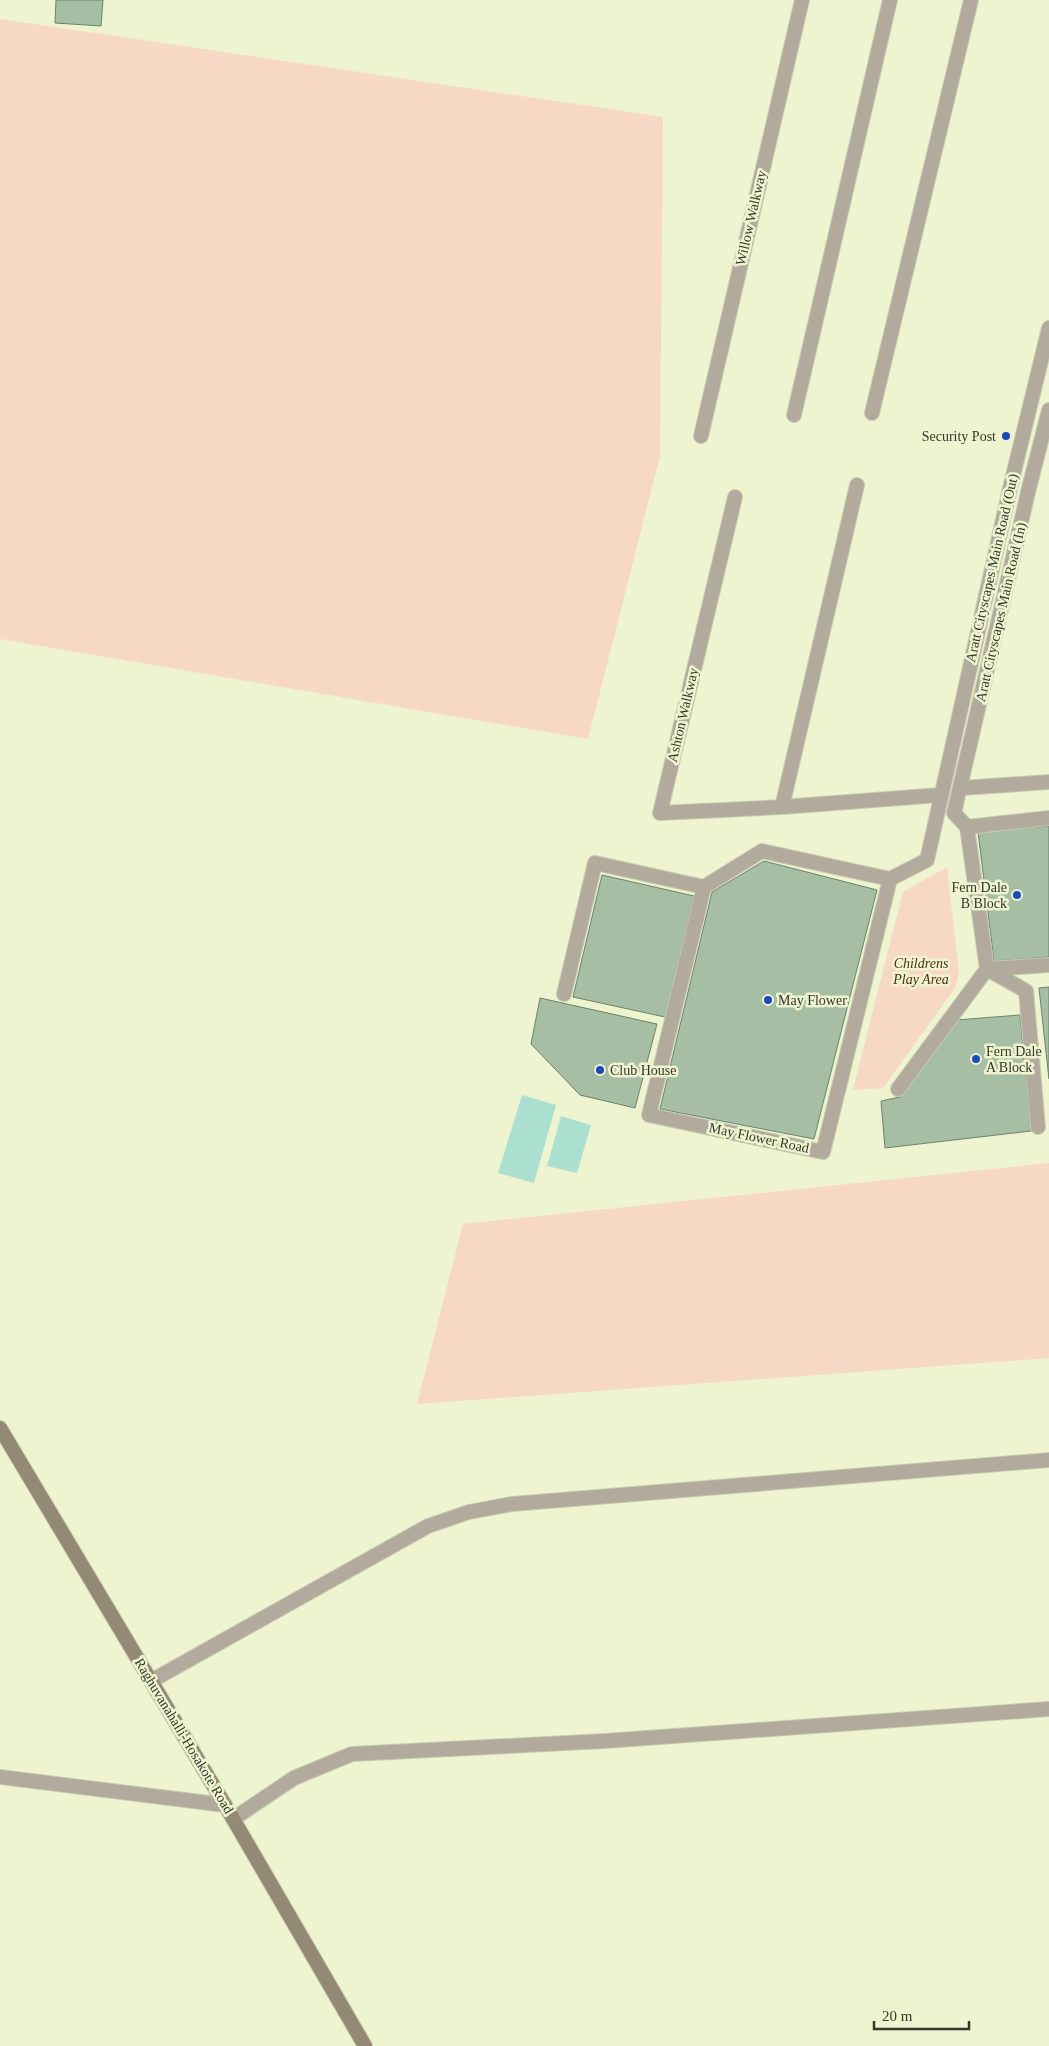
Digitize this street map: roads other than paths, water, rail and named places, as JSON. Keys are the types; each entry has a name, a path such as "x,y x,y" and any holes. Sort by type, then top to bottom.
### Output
{"main road":[{"name":"Raghuvanahalli-Hosakote Road","path":"0,1428 225,1805 365,2046"}],"street":[{"name":"Willow Walkway","path":"701,436 802,0"},
{"path":"794,414 890,0"},
{"path":"872,413 971,0"},
{"name":"Aratt Cityscapes Main Road (Out)","path":"937,810 1049,328"},
{"name":"Aratt Cityscapes Main Road (In)","path":"954,813 1029,488 1049,410"},
{"path":"782,807 857,484"},
{"name":"Ashton Walkway","path":"734,497 660,813 782,807 940,795"},
{"path":"961,788 1049,782"},
{"path":"564,994 595,863 704,887 762,851 890,879 927,860 937,810 954,813 967,827 987,970 898,1089"},
{"path":"967,827 1049,818"},
{"name":"May Flower Road","path":"704,887 649,1114 823,1152 890,879"},
{"path":"987,970 1049,965"},
{"path":"987,970 1026,991 1038,1127"},
{"path":"152,1682 428,1526 469,1512 512,1504 1049,1460"},
{"path":"233,1819 294,1778 352,1754 614,1740 1049,1709"},
{"path":"0,1777 225,1805"}],"water":[{"path":"522,1095 556,1105 534,1183 498,1173"},
{"path":"561,1116 591,1125 577,1173 547,1166"}],"place":[{"name":"Security Post","path":"1006,436"},
{"name":"Fern Dale B Block","path":"1017,895"},
{"name":"May Flower","path":"768,1000"},
{"name":"Fern Dale A Block","path":"976,1059"},
{"name":"Club House","path":"600,1070"}],"park label":[{"name":"Childrens Play Area","path":"921,972"}]}
